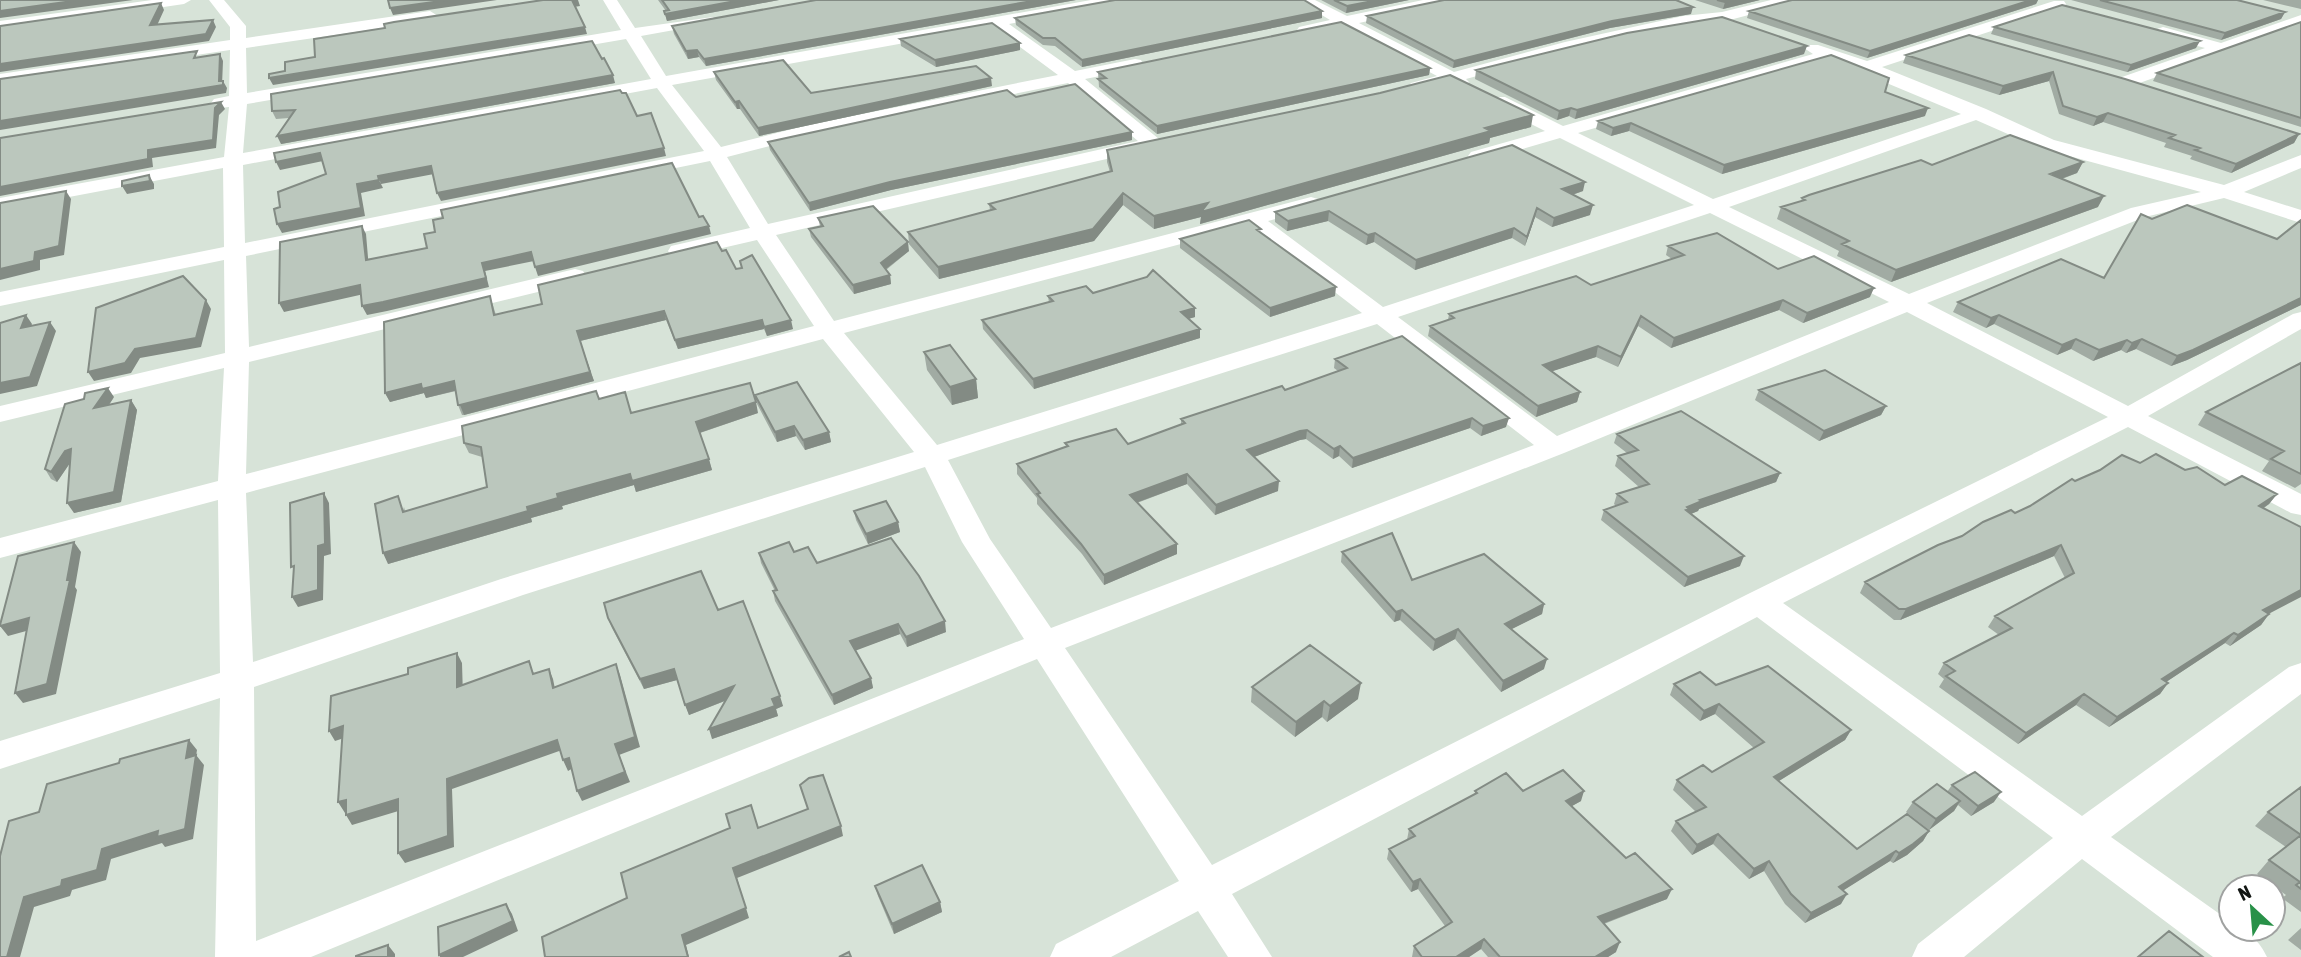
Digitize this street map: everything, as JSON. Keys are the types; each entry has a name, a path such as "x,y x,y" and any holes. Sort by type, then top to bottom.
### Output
{"street":[{"path":"0,26 184,0"},
{"path":"216,0 238,26 238,100 233,161 237,358 232,486 237,680 236,957"},
{"path":"610,0 663,83 716,154 762,231 828,329 933,457 977,542 1208,888 1251,957"},
{"path":"0,204 476,114 663,83 1116,0"},
{"path":"1304,0 1451,78 1906,302 2301,506"},
{"path":"1290,33 1444,0"},
{"path":"1391,93 1611,36 1683,20 1722,18 1789,0"},
{"path":"1867,67 2065,6 2042,0"},
{"path":"1684,4 1758,30"},
{"path":"2274,10 2301,19"},
{"path":"0,79 452,13"},
{"path":"199,106 726,17"},
{"path":"2155,89 2122,79 2225,49 2301,19"},
{"path":"995,21 1072,77 1152,143"},
{"path":"2148,28 2225,49"},
{"path":"1967,35 1994,43"},
{"path":"1794,42 1867,67 1980,113 2047,144 2225,192 2301,218"},
{"path":"1460,161 1829,54"},
{"path":"0,299 716,154 813,130 1154,60"},
{"path":"0,755 237,680 512,587 1381,315 1712,206 1980,113"},
{"path":"654,257 1178,138"},
{"path":"264,957 1043,644 1554,447 1906,302 2138,212 2225,192 2301,161"},
{"path":"0,548 1330,197"},
{"path":"1253,219 1554,447"},
{"path":"0,414 600,270"},
{"path":"1071,957 1759,601 2127,417 2301,319"},
{"path":"1759,601 2246,957"},
{"path":"1933,957 2081,838 2301,676"}],"building":[{"path":"0,0 80,0 0,11"},
{"path":"388,0 448,0 390,8"},
{"path":"543,0 572,0 585,27 269,78 269,74 285,71 285,62 315,57 314,39 385,28 384,24 394,22"},
{"path":"662,0 741,0 665,14 664,11 669,10"},
{"path":"816,0 1038,0 704,59 697,50 686,51 672,26"},
{"path":"1115,0 1304,0 1322,11 1082,60 1055,38 1043,38 1015,18"},
{"path":"1334,0 1378,0 1347,6"},
{"path":"1444,0 1676,0 1693,7 1612,21 1454,61 1367,16"},
{"path":"1792,0 2031,0 1870,51 1749,11"},
{"path":"2100,0 2237,0 2285,12 2225,33"},
{"path":"161,3 150,25 213,20 206,34 0,64 0,26"},
{"path":"2062,5 2200,41 2131,65 1994,27"},
{"path":"1722,17 1807,46 1577,110 1571,108 1559,111 1476,70 1627,33"},
{"path":"1341,22 1430,68 1157,126 1098,79 1106,78 1098,72"},
{"path":"2301,22 2301,118 2157,73"},
{"path":"992,23 1020,43 935,60 900,39"},
{"path":"1969,35 2125,79 2299,134 2236,164 2169,138 2175,135 2108,113 2097,117 2063,106 2053,72 2003,86 1906,55"},
{"path":"592,41 613,75 277,136 295,110 272,111 271,94"},
{"path":"197,51 194,58 220,54 219,81 223,81 223,85 0,121 0,79"},
{"path":"1831,55 1889,78 1885,92 1928,108 1724,165 1631,123 1613,128 1598,121"},
{"path":"783,60 811,93 976,66 991,78 758,128 714,72"},
{"path":"1450,75 1533,115 1485,128 1491,131 1201,212 1208,203 1154,216 1123,193 1093,229 938,267 908,232 995,209 989,204 1112,171 1107,150 1380,93"},
{"path":"1075,84 1132,132 890,182 809,203 768,142 1007,90 1016,97"},
{"path":"620,90 626,93 637,116 651,113 664,148 437,193 431,166 378,176 379,180 357,184 361,208 277,224 274,209 280,207 278,192 326,174 320,153 276,162 274,153"},
{"path":"221,102 215,108 213,140 148,150 148,159 0,187 0,138"},
{"path":"2010,135 2083,162 2050,174 2104,196 1896,270 1842,244 1849,241 1781,207 1805,200 1802,198 1809,195 1921,160 1932,165"},
{"path":"1512,145 1585,182 1562,189 1593,205 1554,218 1537,208 1527,237 1514,228 1416,260 1375,233 1368,235 1329,211 1288,221 1275,212"},
{"path":"672,163 699,217 703,216 709,226 535,267 531,252 482,263 486,278 362,306 360,285 279,303 280,242 362,226 366,260 427,248 424,234 435,232 433,220 443,218 441,210"},
{"path":"149,175 150,181 122,186 122,181"},
{"path":"66,191 59,246 35,252 34,261 0,269 0,203"},
{"path":"2187,205 2277,239 2301,220 2301,298 2177,356 2142,339 2132,343 2127,340 2099,350 2076,339 2062,345 1999,315 1991,318 1958,302 2061,259 2104,278 2141,214 2152,219"},
{"path":"873,206 908,242 881,263 890,275 853,285 809,229 823,226 818,218"},
{"path":"1249,220 1261,229 1257,230 1336,287 1270,308 1180,239"},
{"path":"1717,233 1778,269 1814,256 1874,288 1807,313 1783,300 1674,338 1641,316 1621,357 1598,346 1543,365 1580,392 1538,406 1430,326 1454,318 1449,314 1576,276 1591,285 1684,255 1668,246"},
{"path":"717,242 722,251 726,250 736,269 742,268 740,261 752,255 791,320 764,327 762,320 675,340 664,311 577,331 590,372 460,405 454,381 422,389 421,384 385,393 384,322 490,296 494,315 542,304 538,285"},
{"path":"1153,270 1195,308 1181,312 1200,329 1033,379 982,320 1053,301 1048,296 1086,286 1093,293 1147,277"},
{"path":"183,276 206,300 196,338 135,349 125,363 88,372 96,308"},
{"path":"26,315 21,328 50,322 30,377 0,383 0,323"},
{"path":"1402,336 1509,418 1483,426 1472,418 1353,458 1340,446 1334,449 1307,430 1300,431 1247,450 1279,481 1216,505 1187,474 1130,495 1177,544 1104,575 1037,494 1040,493 1017,464 1068,446 1065,443 1116,429 1128,444 1185,423 1181,419 1282,386 1285,390 1347,368 1335,359"},
{"path":"950,345 976,379 950,387 924,352"},
{"path":"2301,363 2301,474 2271,459 2284,451 2206,412"},
{"path":"1825,370 1886,406 1824,431 1759,390"},
{"path":"797,382 829,432 803,440 794,426 775,432 755,395"},
{"path":"750,383 756,402 696,422 709,459 632,481 630,474 557,494 558,498 527,507 528,511 383,553 375,504 398,496 403,512 487,487 481,447 464,443 462,426 596,391 599,399 625,392 631,413"},
{"path":"108,388 94,408 131,400 114,492 67,503 71,449 65,451 51,472 45,469 65,404 84,399 85,393"},
{"path":"1681,411 1780,473 1700,500 1702,501 1687,507 1689,509 1686,510 1744,556 1688,577 1604,510 1627,502 1617,494 1649,484 1618,456 1638,450 1617,434"},
{"path":"2156,454 2185,470 2197,467 2225,485 2242,476 2277,494 2259,506 2301,527 2301,590 2263,610 2269,614 2238,635 2234,633 2162,679 2168,683 2117,717 2084,694 2026,733 1946,676 1955,671 1944,663 2012,628 1995,616 2074,573 2061,545 1906,609 1899,609 1865,582 1938,545 1962,536 1983,522 2011,510 2015,513 2030,506 2072,479 2075,481 2100,470 2122,455 2140,463"},
{"path":"324,493 325,544 318,546 318,590 292,597 294,566 291,567 290,503"},
{"path":"886,501 898,522 866,534 854,511"},
{"path":"1392,533 1412,580 1484,554 1544,604 1505,624 1547,659 1503,681 1458,629 1435,640 1402,610 1396,612 1342,552"},
{"path":"891,538 919,576 945,621 906,637 898,624 850,641 871,678 832,695 773,591 777,590 759,553 789,542 794,552 808,547 817,563"},
{"path":"74,542 67,580 70,580 47,684 15,693 29,618 0,625 18,556"},
{"path":"701,571 718,610 743,601 780,696 772,699 775,706 709,729 734,686 685,705 674,669 640,679 608,618 604,603"},
{"path":"1310,645 1361,683 1330,706 1324,701 1296,722 1252,687"},
{"path":"457,653 457,687 529,661 533,674 549,669 553,688 616,664 635,737 615,744 625,772 577,791 569,758 563,760 557,740 447,779 448,836 398,853 398,799 346,815 346,800 338,802 343,726 329,731 331,696 408,674 408,668"},
{"path":"1768,666 1851,730 1774,777 1857,849 1907,814 1929,831 1899,853 1896,851 1839,887 1847,894 1811,913 1791,894 1769,861 1754,869 1718,834 1697,845 1676,821 1706,807 1677,780 1703,765 1712,772 1764,742 1719,704 1704,711 1674,684 1700,672 1716,685"},
{"path":"189,740 186,758 196,755 185,829 157,837 158,831 102,849 97,870 62,880 61,886 24,897 7,957 0,957 0,856 9,821 39,812 47,784 119,763 120,759"},
{"path":"1563,770 1584,791 1566,801 1626,858 1635,853 1672,889 1598,917 1620,942 1595,957 1500,957 1484,939 1456,957 1422,957 1414,946 1452,922 1420,879 1413,882 1389,849 1415,836 1409,829 1477,793 1475,791 1506,773 1523,791"},
{"path":"1975,772 2001,792 1978,806 1952,785"},
{"path":"823,775 841,826 733,868 746,908 682,935 688,957 545,957 542,937 627,898 621,873 730,828 726,814 751,805 758,828 808,809 800,785 809,778"},
{"path":"1937,784 1960,801 1936,819 1913,802"},
{"path":"2301,787 2301,835 2268,812"},
{"path":"2301,835 2301,889 2296,885 2300,882 2269,860"},
{"path":"922,865 940,902 892,924 875,886"},
{"path":"506,904 513,921 439,955 438,927"},
{"path":"2169,931 2203,957 2138,957"},
{"path":"388,945 388,957 356,957 356,956"}]}
